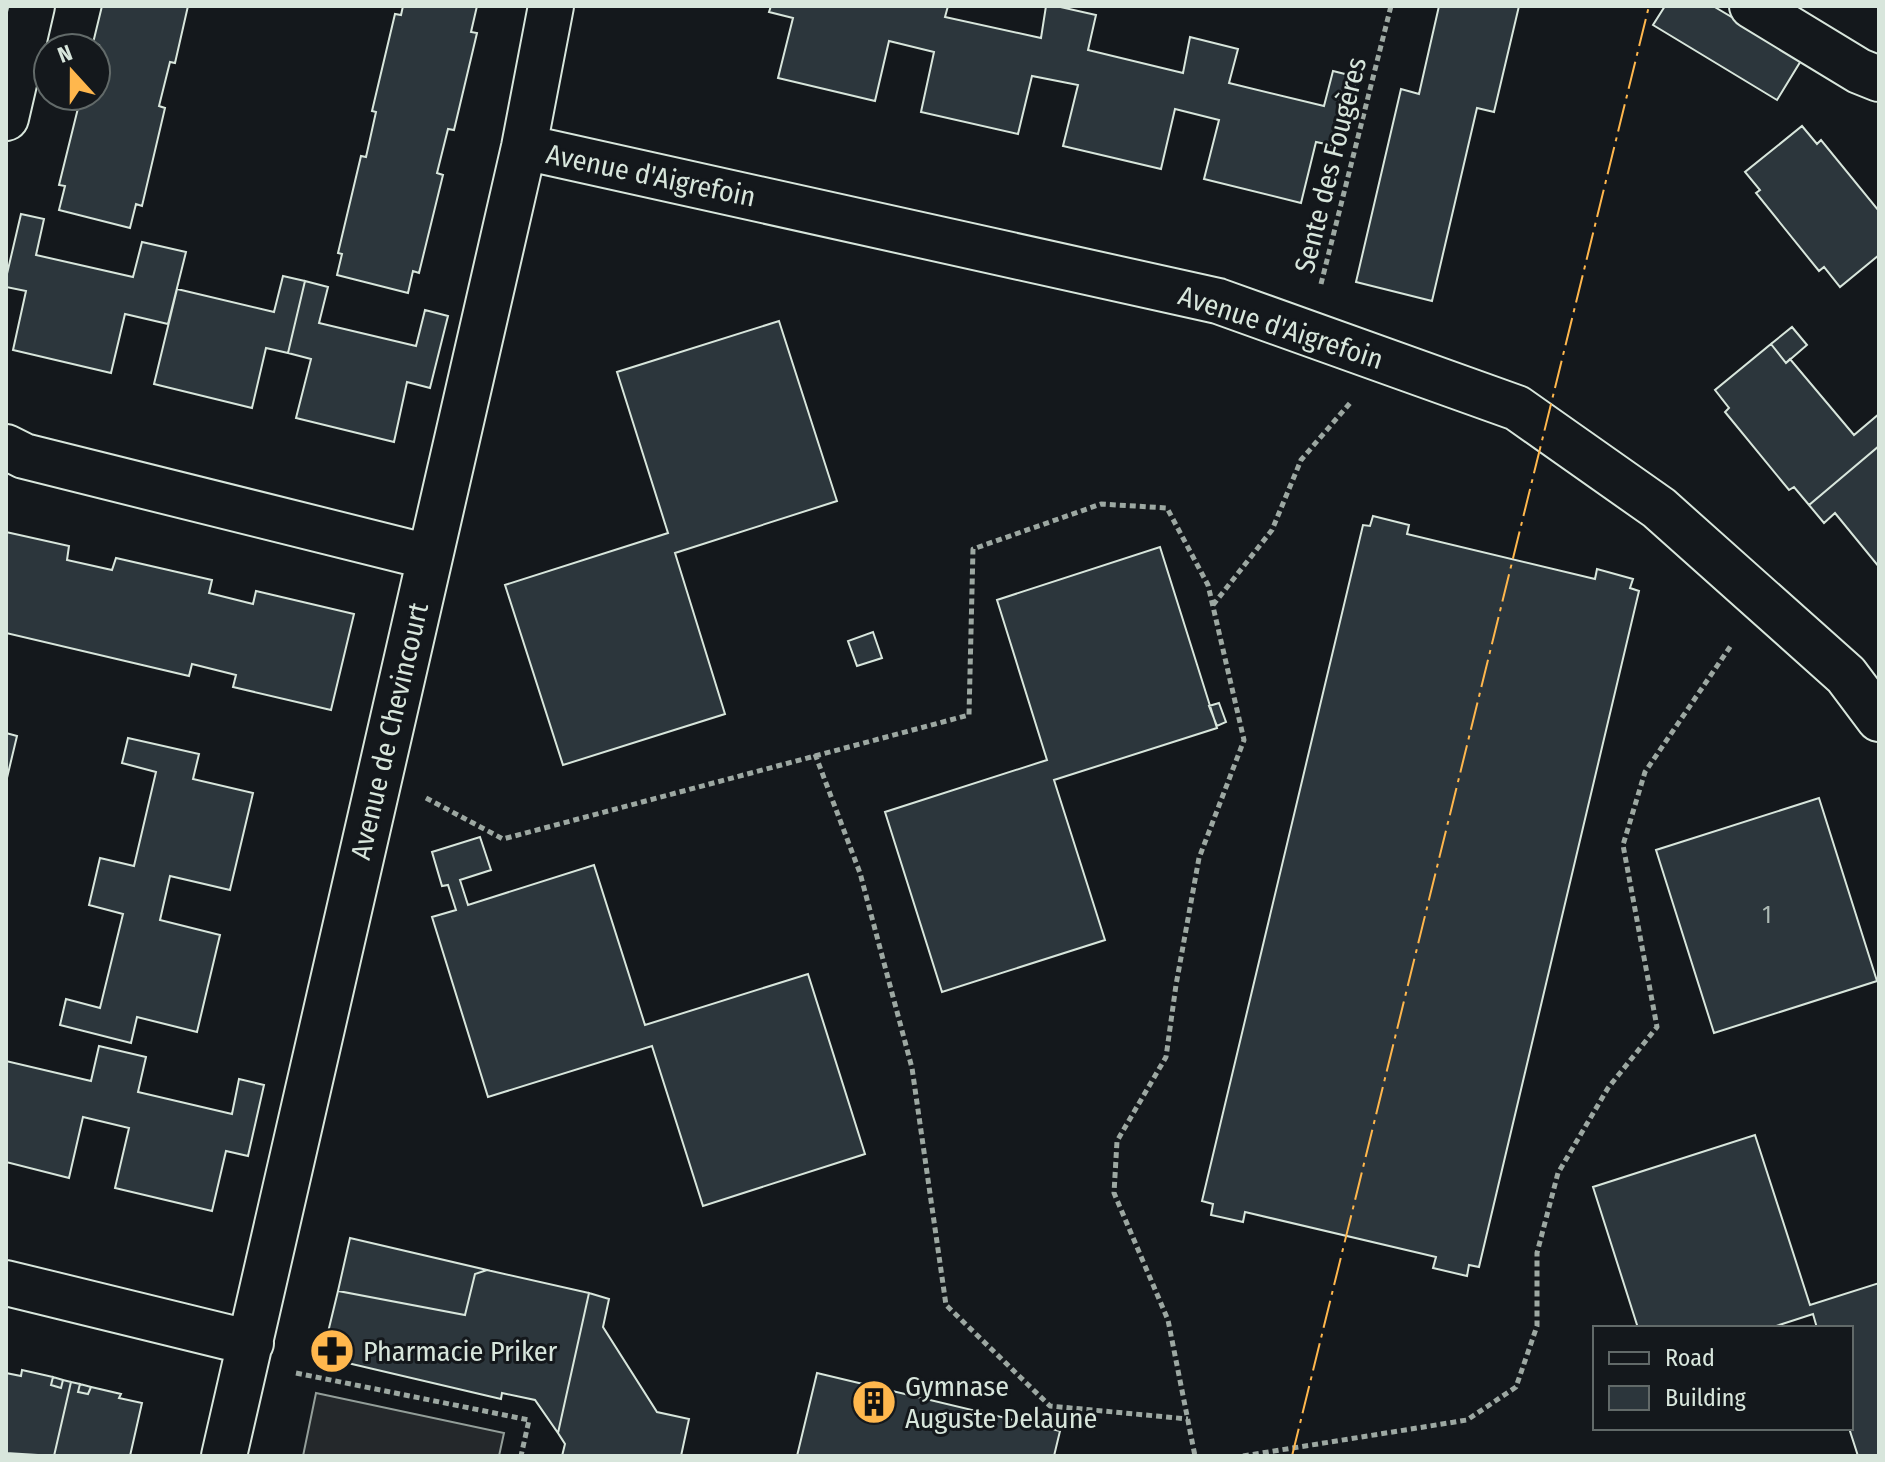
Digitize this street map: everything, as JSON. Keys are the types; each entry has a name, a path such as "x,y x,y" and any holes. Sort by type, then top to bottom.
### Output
{"street":[{"path":"6,118 32,6"},
{"name":"Avenue de Chevincourt","path":"224,1456 524,147 551,6"},
{"path":"1752,6 1859,71 1879,79"},
{"name":"Avenue d'Aigrefoin","path":"524,147 1218,301 1517,408 1659,508 1846,675 1879,719"},
{"path":"6,447 24,456 429,557"},
{"path":"6,1283 249,1353"}],"path":[{"name":"Sente des Fougères","path":"1309,334 1391,6"},
{"path":"1212,606 1272,530 1301,460 1387,361"},
{"path":"380,774 503,839 969,715 973,549 1101,504 1167,508 1208,585 1244,740 1199,858 1166,1057 1117,1141 1114,1193 1168,1320 1195,1456"},
{"path":"1243,1456 1467,1420 1516,1387 1537,1326 1537,1253 1558,1173 1608,1088 1657,1027 1623,845 1645,772 1761,600"},
{"path":"815,754 860,873 912,1068 946,1305 1050,1406 1188,1419"},
{"path":"249,1353 529,1420 521,1456"}],"shaded area":[{"path":"316,1393 504,1433 499,1456 303,1456"}],"building":[{"path":"102,6 188,6 175,63 170,62 159,106 165,108 142,206 136,204 130,228 59,210 65,186 59,185 77,112 112,112 112,32 96,32"},
{"path":"403,6 477,6 471,32 477,33 454,130 448,129 437,173 443,175 419,273 413,271 408,293 337,275 342,254 338,253 361,156 366,157 376,112 372,111 395,14 401,15"},
{"path":"771,6 948,6 945,17 1041,38 1046,6 1056,6 1096,15 1088,50 1183,73 1190,37 1238,49 1229,83 1324,106 1333,71 1357,77 1340,147 1316,142 1301,203 1204,179 1219,120 1175,109 1161,169 1063,146 1078,85 1032,76 1018,134 921,112 934,52 889,41 875,101 778,78 793,18 769,12"},
{"path":"1439,6 1519,6 1494,112 1477,108 1432,301 1356,282 1401,89 1419,94"},
{"path":"1665,6 1713,6 1802,59 1777,100 1653,25"},
{"path":"1802,126 1817,144 1821,140 1879,211 1879,255 1840,287 1824,267 1819,271 1756,193 1760,190 1745,172"},
{"path":"21,214 44,219 36,255 133,277 142,242 186,252 168,324 125,314 111,373 13,350 26,291 6,287 6,278"},
{"path":"283,276 305,281 288,353 266,348 252,408 154,384 177,289 274,312"},
{"path":"305,281 328,287 319,323 416,346 425,310 448,316 430,388 407,382 394,442 296,418 311,359 288,353"},
{"path":"779,321 837,501 675,553 725,714 563,765 505,585 668,533 617,372"},
{"path":"1792,327 1807,345 1786,363 1771,344"},
{"path":"1771,344 1786,363 1790,359 1854,435 1879,414 1879,446 1809,505 1794,487 1789,490 1725,412 1729,408 1715,390"},
{"path":"1879,446 1879,567 1835,513 1824,523 1809,505"},
{"path":"1373,516 1409,525 1407,534 1595,579 1597,569 1633,579 1630,588 1639,591 1479,1267 1469,1265 1467,1276 1433,1268 1436,1257 1245,1212 1243,1222 1211,1215 1213,1204 1202,1201 1363,525 1370,526"},
{"path":"6,532 69,546 67,560 112,570 116,558 212,580 209,593 253,604 256,591 354,614 331,710 233,687 236,675 192,664 189,676 6,633"},
{"path":"1160,547 1217,728 1054,780 1105,940 942,992 885,812 1047,760 997,600"},
{"path":"873,632 882,658 857,666 848,641"},
{"path":"1219,703 1226,722 1217,726 1209,706"},
{"path":"6,733 17,736 6,782"},
{"path":"128,738 199,754 193,779 253,793 230,890 170,876 160,920 220,935 197,1032 137,1017 131,1043 60,1025 66,999 100,1008 123,914 89,905 100,858 134,866 156,772 122,763"},
{"path":"1819,798 1877,981 1714,1033 1656,850"},
{"path":"480,837 491,870 460,880 468,905 594,865 645,1025 808,974 865,1154 703,1206 652,1046 488,1097 432,917 456,910 448,885 442,886 432,852"},
{"path":"99,1046 146,1057 138,1092 232,1114 239,1079 264,1085 248,1156 226,1151 212,1211 115,1188 129,1128 83,1117 69,1178 6,1162 6,1061 91,1081"},
{"path":"1755,1135 1810,1305 1879,1283 1879,1456 1858,1456 1850,1430 1853,1430 1853,1326 1816,1326 1813,1314 1776,1326 1637,1326 1593,1187"},
{"path":"350,1238 487,1270 475,1274 465,1315 338,1291"},
{"path":"487,1270 589,1293 558,1433 535,1400 502,1393 501,1399 322,1357 338,1291 465,1315 475,1274"},
{"path":"589,1293 609,1299 603,1327 657,1412 689,1419 681,1456 562,1456 565,1444 558,1433"},
{"path":"22,1370 53,1377 51,1385 61,1388 63,1380 71,1382 54,1456 6,1453 6,1373 21,1376"},
{"name":"Gymnase Auguste Delaune","path":"817,1373 1060,1431 1054,1456 797,1456"},
{"path":"53,1377 63,1380 61,1388 51,1385"},
{"path":"71,1382 80,1384 78,1392 88,1394 91,1387 142,1403 130,1456 54,1456"},
{"path":"80,1384 91,1387 88,1394 78,1392"}],"power":[{"path":"1292,1456 1649,6"}],"place":[{"name":"Pharmacie Priker","path":"332,1351"},
{"name":"Gymnase Auguste Delaune","path":"874,1402"}]}
